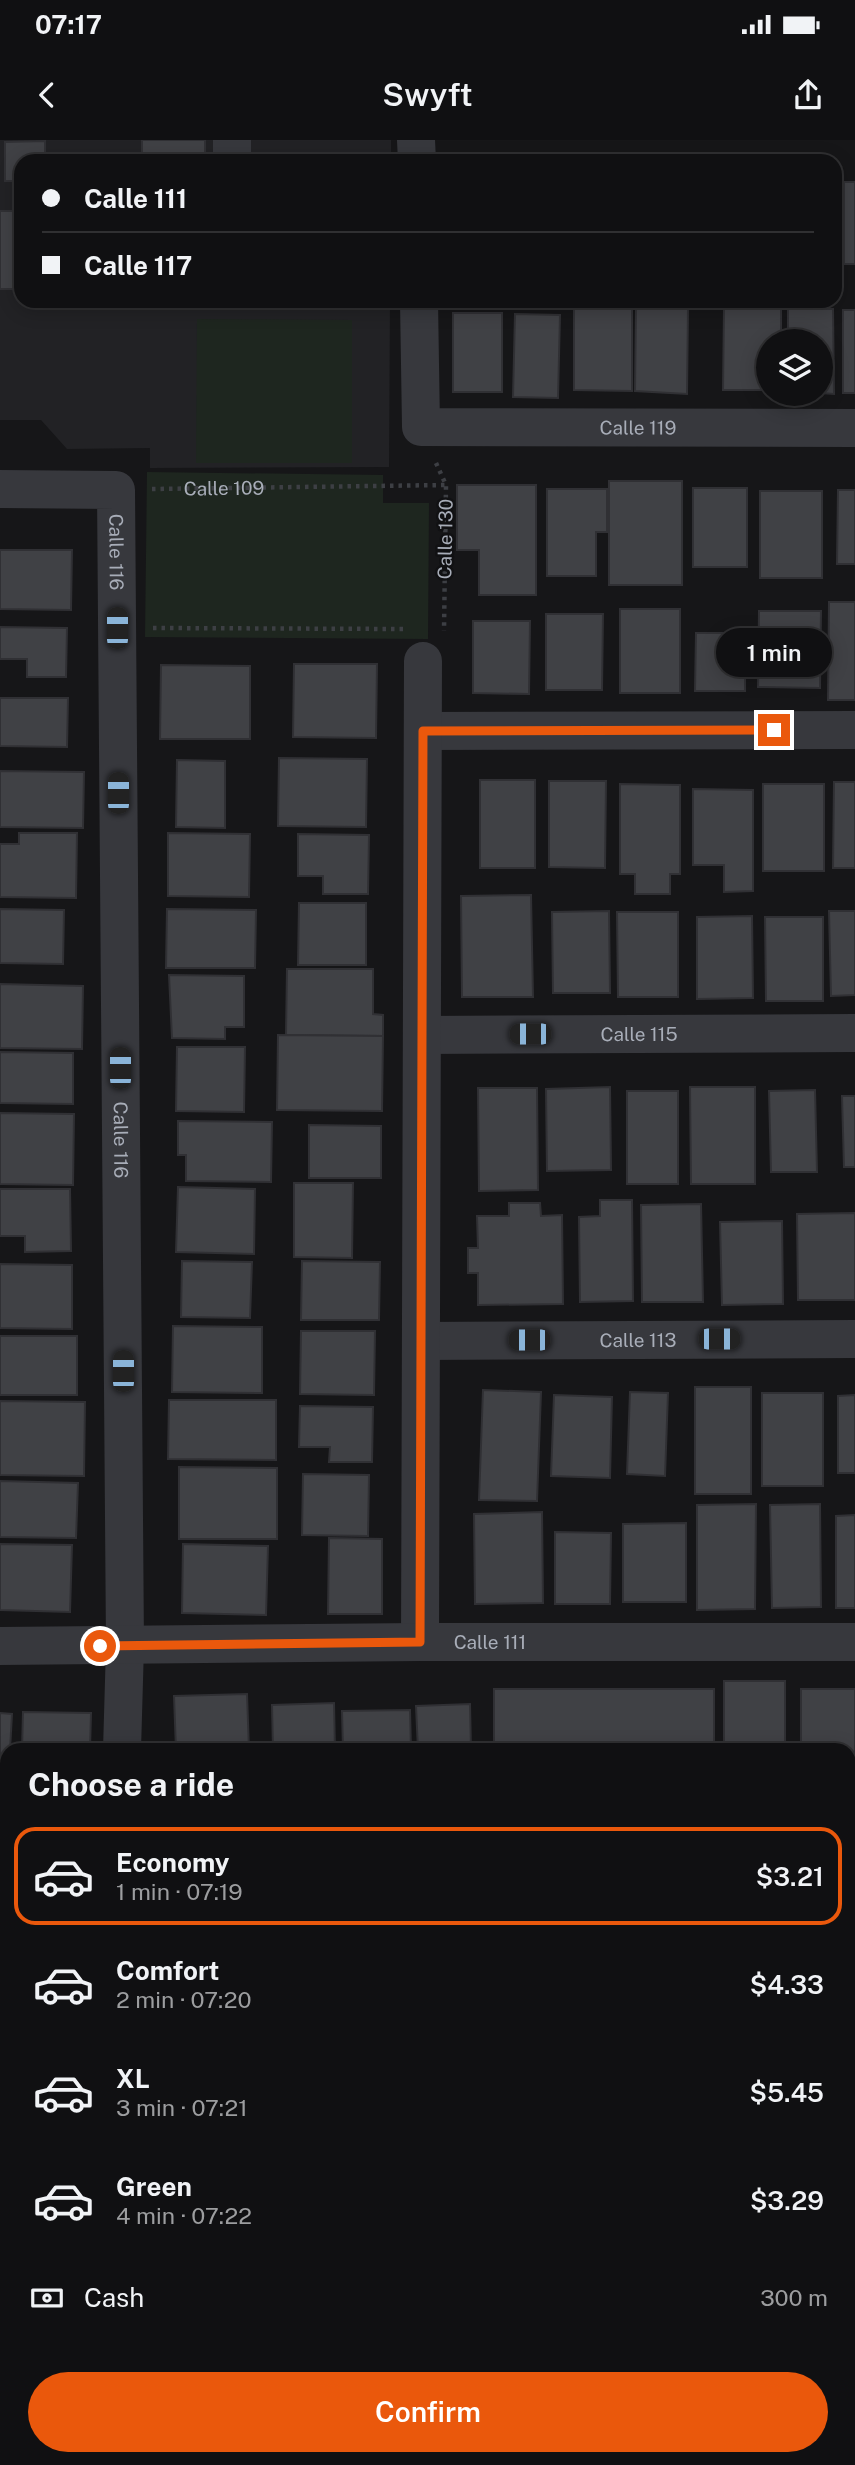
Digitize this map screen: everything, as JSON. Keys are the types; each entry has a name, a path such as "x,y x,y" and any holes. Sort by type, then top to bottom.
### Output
{"street":[{"path":"419,308 421,427"},
{"name":"Calle 119","path":"421,427 855,428"},
{"path":"0,489 116,490"},
{"name":"Calle 116","path":"116,490 125,1646 122,1743"},
{"path":"420,645 423,731 420,1642"},
{"path":"423,731 855,730"},
{"name":"Calle 115","path":"422,1035 855,1032"},
{"name":"Calle 113","path":"421,1341 855,1339"},
{"name":"Calle 111","path":"0,1646 855,1642"}],"path":[{"name":"Calle 130","path":"420,645 443,643 446,485 421,427"},
{"name":"Calle 109","path":"116,490 446,485"},
{"path":"117,628 420,645"}],"shaded area":[{"path":"0,140 391,140 391,154 14,154 14,308 390,308 389,467 150,468 150,448 67,449 41,420 0,420"},
{"path":"197,319 352,320 352,463 196,463"},
{"path":"147,472 383,475 383,503 429,503 428,639 145,637"}],"building":[{"path":"142,140 205,140 205,154 134,154 142,153"},
{"path":"45,141 45,154 14,154 14,181 5,181 5,142"},
{"path":"844,182 855,182 855,264 844,264"},
{"path":"0,211 14,211 14,289 0,289"},
{"path":"574,308 632,308 632,391 574,390"},
{"path":"688,308 687,394 635,391 636,309"},
{"path":"724,308 781,308 781,329 756,329 756,390 723,390"},
{"path":"788,309 833,309 834,394 833,329 788,329"},
{"path":"843,310 855,310 855,393 843,393"},
{"path":"453,313 502,313 502,392 453,392"},
{"path":"515,314 560,315 558,398 513,397"},
{"path":"609,481 682,481 682,585 609,585"},
{"path":"457,485 536,485 536,595 479,595 479,550 457,550"},
{"path":"693,488 747,488 747,567 693,567"},
{"path":"547,489 607,489 607,532 596,532 596,576 547,576"},
{"path":"838,490 855,490 855,564 837,564"},
{"path":"760,491 822,491 822,578 760,578"},
{"path":"0,550 72,550 71,610 0,609"},
{"path":"829,602 855,602 855,700 828,700"},
{"path":"620,609 680,609 680,693 620,693"},
{"path":"759,611 821,611 820,688 758,687"},
{"path":"546,614 603,614 602,690 546,690"},
{"path":"473,621 530,621 529,694 473,693"},
{"path":"0,627 67,628 66,677 27,677 27,659 0,659"},
{"path":"696,633 745,633 745,691 695,691"},
{"path":"294,664 377,664 376,738 293,737"},
{"path":"161,665 250,666 250,739 160,739"},
{"path":"0,698 68,698 67,747 0,746"},
{"path":"279,758 367,759 366,827 278,826"},
{"path":"177,760 225,761 225,828 176,827"},
{"path":"0,771 84,772 83,828 0,827"},
{"path":"480,780 535,780 535,868 480,868"},
{"path":"549,781 606,781 605,868 549,867"},
{"path":"834,782 855,782 855,868 833,868"},
{"path":"620,784 680,785 680,874 670,874 670,894 635,894 635,874 620,874"},
{"path":"763,784 824,784 824,871 763,871"},
{"path":"693,789 753,790 753,891 724,892 724,865 693,865"},
{"path":"19,833 77,833 76,898 0,897 0,844 19,844"},
{"path":"168,833 250,834 249,897 168,896"},
{"path":"298,834 369,835 368,894 323,894 323,876 298,876"},
{"path":"531,895 533,997 462,997 461,896"},
{"path":"299,903 366,903 366,965 298,965"},
{"path":"0,909 64,910 63,964 0,963"},
{"path":"167,909 256,910 255,968 166,968"},
{"path":"609,911 610,993 553,993 552,912"},
{"path":"829,911 855,911 855,995 831,996"},
{"path":"617,912 678,912 678,997 618,997"},
{"path":"752,916 753,998 697,999 697,917"},
{"path":"765,917 823,917 823,1001 766,1001"},
{"path":"287,969 373,969 373,1014 383,1015 383,1036 286,1035"},
{"path":"169,975 244,976 244,1027 225,1027 225,1039 172,1038"},
{"path":"0,984 83,986 82,1049 0,1048"},
{"path":"278,1035 383,1036 382,1111 277,1110"},
{"path":"177,1047 245,1047 244,1112 176,1111"},
{"path":"0,1052 73,1053 73,1104 0,1103"},
{"path":"610,1087 611,1170 547,1171 546,1089"},
{"path":"690,1087 755,1087 755,1184 691,1184"},
{"path":"478,1088 537,1088 538,1190 479,1191"},
{"path":"815,1090 817,1172 771,1172 769,1091"},
{"path":"627,1091 678,1091 678,1184 627,1184"},
{"path":"842,1096 855,1096 855,1167 844,1167"},
{"path":"0,1113 74,1114 73,1185 0,1184"},
{"path":"178,1121 272,1122 271,1182 186,1181 186,1155 178,1155"},
{"path":"309,1125 381,1126 381,1178 309,1178"},
{"path":"294,1183 353,1183 352,1258 294,1257"},
{"path":"178,1187 255,1189 254,1254 176,1252"},
{"path":"0,1189 70,1189 71,1251 25,1252 25,1236 0,1236"},
{"path":"600,1200 632,1200 633,1301 580,1302 579,1217 600,1216"},
{"path":"509,1203 540,1203 541,1216 562,1215 563,1304 478,1305 478,1273 468,1273 468,1248 478,1248 477,1216 509,1216"},
{"path":"701,1204 703,1302 642,1302 641,1205"},
{"path":"855,1213 855,1300 798,1300 797,1214"},
{"path":"782,1221 783,1304 722,1305 720,1222"},
{"path":"182,1261 252,1262 250,1318 181,1317"},
{"path":"302,1261 380,1262 379,1320 301,1320"},
{"path":"0,1264 72,1265 72,1329 0,1328"},
{"path":"173,1326 262,1327 262,1393 172,1392"},
{"path":"301,1331 375,1331 374,1395 300,1394"},
{"path":"0,1336 77,1336 77,1395 0,1395"},
{"path":"695,1387 751,1387 751,1494 695,1494"},
{"path":"483,1390 541,1392 537,1501 479,1500"},
{"path":"630,1392 668,1393 665,1476 627,1474"},
{"path":"762,1393 823,1393 823,1486 762,1486"},
{"path":"554,1395 612,1397 610,1478 551,1476"},
{"path":"855,1395 855,1473 838,1473 838,1396"},
{"path":"169,1400 276,1400 276,1460 168,1459"},
{"path":"0,1401 85,1402 84,1476 0,1475"},
{"path":"300,1406 373,1407 372,1462 329,1462 330,1447 299,1447"},
{"path":"179,1467 277,1468 277,1539 179,1539"},
{"path":"303,1474 369,1475 368,1536 302,1535"},
{"path":"0,1481 78,1483 76,1538 0,1537"},
{"path":"756,1504 755,1609 697,1610 697,1505"},
{"path":"820,1504 821,1607 772,1608 770,1505"},
{"path":"542,1512 543,1603 475,1604 474,1514"},
{"path":"855,1515 855,1608 836,1608 836,1516"},
{"path":"686,1523 686,1602 623,1602 623,1524"},
{"path":"555,1532 611,1533 610,1604 555,1604"},
{"path":"329,1538 382,1539 382,1614 328,1614"},
{"path":"0,1544 72,1545 70,1612 0,1610"},
{"path":"183,1544 268,1546 266,1615 182,1613"},
{"path":"724,1681 785,1681 785,1743 724,1743"},
{"path":"494,1689 714,1689 714,1743 494,1743"},
{"path":"801,1689 855,1689 855,1743 801,1743"},
{"path":"247,1694 249,1743 176,1743 174,1696"},
{"path":"334,1703 335,1743 273,1743 272,1705"},
{"path":"470,1704 471,1743 418,1743 416,1706"},
{"path":"410,1710 411,1743 343,1743 342,1711"},
{"path":"23,1712 91,1713 90,1743 22,1743"},
{"path":"0,1713 12,1714 10,1743 0,1743"}],"route":[{"path":"100,1646 420,1642 423,731 774,730"}]}
